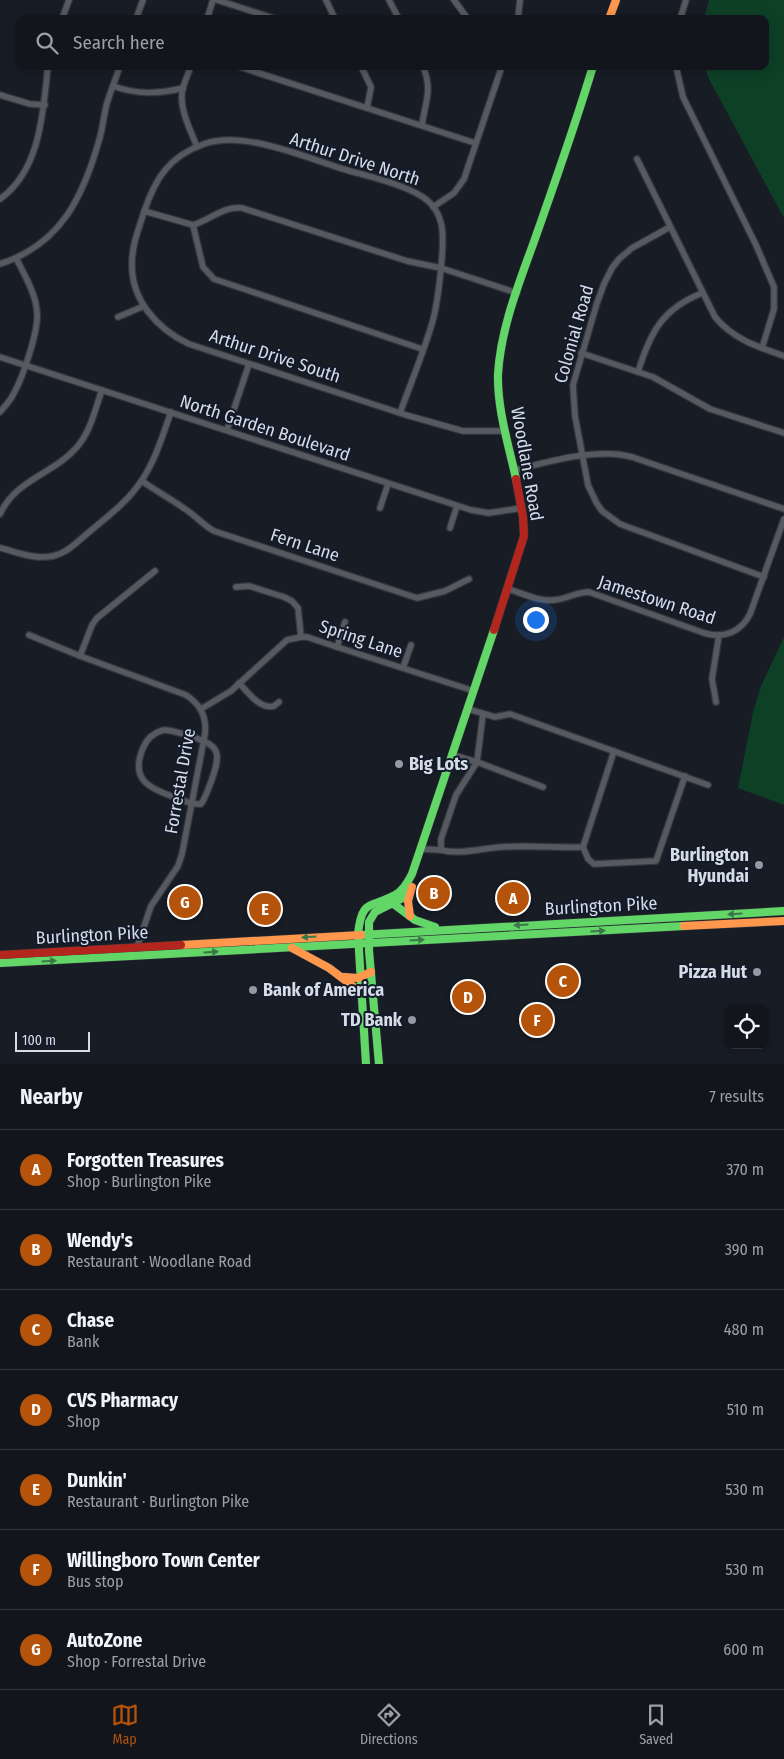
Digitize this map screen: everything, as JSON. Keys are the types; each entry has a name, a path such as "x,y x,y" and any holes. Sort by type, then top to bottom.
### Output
{"main road":[{"path":"611,15 616,0"},
{"name":"Woodlane Road","path":"358,934 364,910 375,903 403,898 412,887 421,849 524,536 522,508 499,396 498,365 516,293 592,70"},
{"name":"Woodlane Road","path":"368,934 370,922 375,912 403,888 416,865"},
{"path":"410,916 408,901 412,887"},
{"path":"390,901 421,924 448,929"},
{"name":"Burlington Pike","path":"0,955 784,911"},
{"name":"Burlington Pike","path":"0,964 784,921"},
{"path":"358,934 366,1064"},
{"path":"368,934 378,1064"},
{"path":"289,947 310,957 362,993"},
{"path":"340,976 349,978 361,977 371,972"}],"street":[{"path":"63,15 68,0"},
{"path":"137,15 143,0"},
{"path":"209,15 215,0 263,15"},
{"path":"326,0 333,15"},
{"path":"389,0 397,15"},
{"path":"454,0 465,15"},
{"path":"518,15 520,0"},
{"path":"681,15 686,0"},
{"path":"0,199 14,187 24,173 40,129 48,70"},
{"path":"0,264 16,258 46,239 61,225 73,209 82,191 97,146 107,103 119,70"},
{"path":"190,70 182,97 183,107 197,147"},
{"path":"249,70 475,143"},
{"path":"363,70 371,87 367,108"},
{"path":"422,125 427,106 428,89 424,70"},
{"path":"433,207 458,189 464,179 501,70"},
{"path":"677,70 683,97 772,280 775,302 762,348"},
{"path":"113,86 141,93 183,88"},
{"path":"0,96 44,106"},
{"name":"Arthur Drive North","path":"144,211 152,188 162,172 174,160 197,147 213,142 232,140 258,143 399,186 426,199 438,214 442,230 441,268 435,313 400,413"},
{"path":"637,159 702,293 719,322 740,339 784,356"},
{"path":"144,211 192,225 224,210 236,207 242,208 407,262 441,268 516,293"},
{"name":"Arthur Drive South","path":"144,211 136,235 132,262 134,281 144,306 155,321 176,339 436,424 464,431 505,432"},
{"path":"192,225 203,267 214,279 422,349"},
{"name":"Colonial Road","path":"670,227 632,248 619,258 604,284 581,352 572,391 574,416 591,493 602,511 615,521 631,529 764,577"},
{"path":"0,412 14,395 35,330 38,311 16,258"},
{"path":"638,372 647,344 662,321 676,308 702,293"},
{"path":"118,317 144,306"},
{"path":"581,352 658,380 710,410 784,433"},
{"name":"North Garden Boulevard","path":"0,357 457,506 489,512 522,508"},
{"path":"226,430 249,364"},
{"path":"0,514 9,497 18,489 65,458 79,445 87,433 102,390"},
{"path":"0,548 22,554 51,557 72,547 115,511 142,481 155,456 171,412"},
{"path":"514,470 583,455 608,452 624,454 784,509"},
{"name":"Fern Lane","path":"142,481 214,531 417,598 445,591 469,579"},
{"path":"380,508 388,484"},
{"path":"450,528 457,506"},
{"name":"Jamestown Road","path":"508,588 547,600 559,599 583,592 596,594 704,633 719,636 732,633 743,625 753,608 784,519"},
{"path":"80,656 92,625 97,618 155,570"},
{"path":"236,587 248,586 292,601 298,608 301,637"},
{"path":"337,647 345,622"},
{"name":"Forrestal Drive","path":"29,635 80,656 177,691 193,700 202,709 206,723 204,740 180,860 151,906 137,947"},
{"path":"716,702 712,679 719,636"},
{"name":"Spring Lane","path":"202,709 230,691 287,640 301,637 307,637 474,691"},
{"path":"404,668 411,645"},
{"path":"239,683 262,704 271,707 279,702"},
{"path":"468,709 495,717 510,714 708,785"},
{"path":"441,850 441,839 456,795 477,762 483,714"},
{"path":"159,731 173,731 204,740 214,747 218,759 203,802 198,804 192,803 159,792 146,784 138,770 139,759 147,740 159,731"},
{"path":"614,751 583,847 588,859 594,864 656,861 685,776"},
{"path":"453,755 544,787"},
{"path":"421,849 453,852 519,846 583,847"}],"green space":[{"path":"709,0 784,0 784,218 708,77 706,70 769,70 769,15 705,15"},
{"path":"784,637 784,805 738,788 753,712 761,686"}],"traffic: fast":[{"path":"516,479 499,401 498,374 503,339 518,287 566,151 592,70"},
{"path":"366,1064 358,934 362,915 369,906 398,893 412,874 494,630"},
{"path":"379,1064 369,951 369,922 375,912 403,898 409,891"},
{"path":"387,899 415,920 435,927"},
{"path":"361,935 784,911"},
{"path":"0,963 684,926"}],"traffic: slow":[{"path":"610,15 616,0"},
{"path":"410,916 408,901 412,887"},
{"path":"684,926 784,921"},
{"path":"181,945 361,935"},
{"path":"292,948 329,968 362,993"},
{"path":"344,977 358,978 371,972"}],"traffic: jam":[{"path":"494,630 524,536 523,517 516,479"},
{"path":"0,955 181,945"}],"place":[{"name":"Big Lots","path":"399,764"},
{"name":"Burlington Hyundai","path":"759,865"},
{"name":"Wendy's","path":"434,893"},
{"name":"Forgotten Treasures","path":"513,898"},
{"name":"AutoZone","path":"185,902"},
{"name":"Dunkin'","path":"265,909"},
{"name":"Pizza Hut","path":"757,972"},
{"name":"Chase","path":"563,981"},
{"name":"Bank of America","path":"253,990"},
{"name":"CVS Pharmacy","path":"468,997"},
{"name":"TD Bank","path":"412,1020"},
{"name":"Willingboro Town Center","path":"537,1020"}]}
